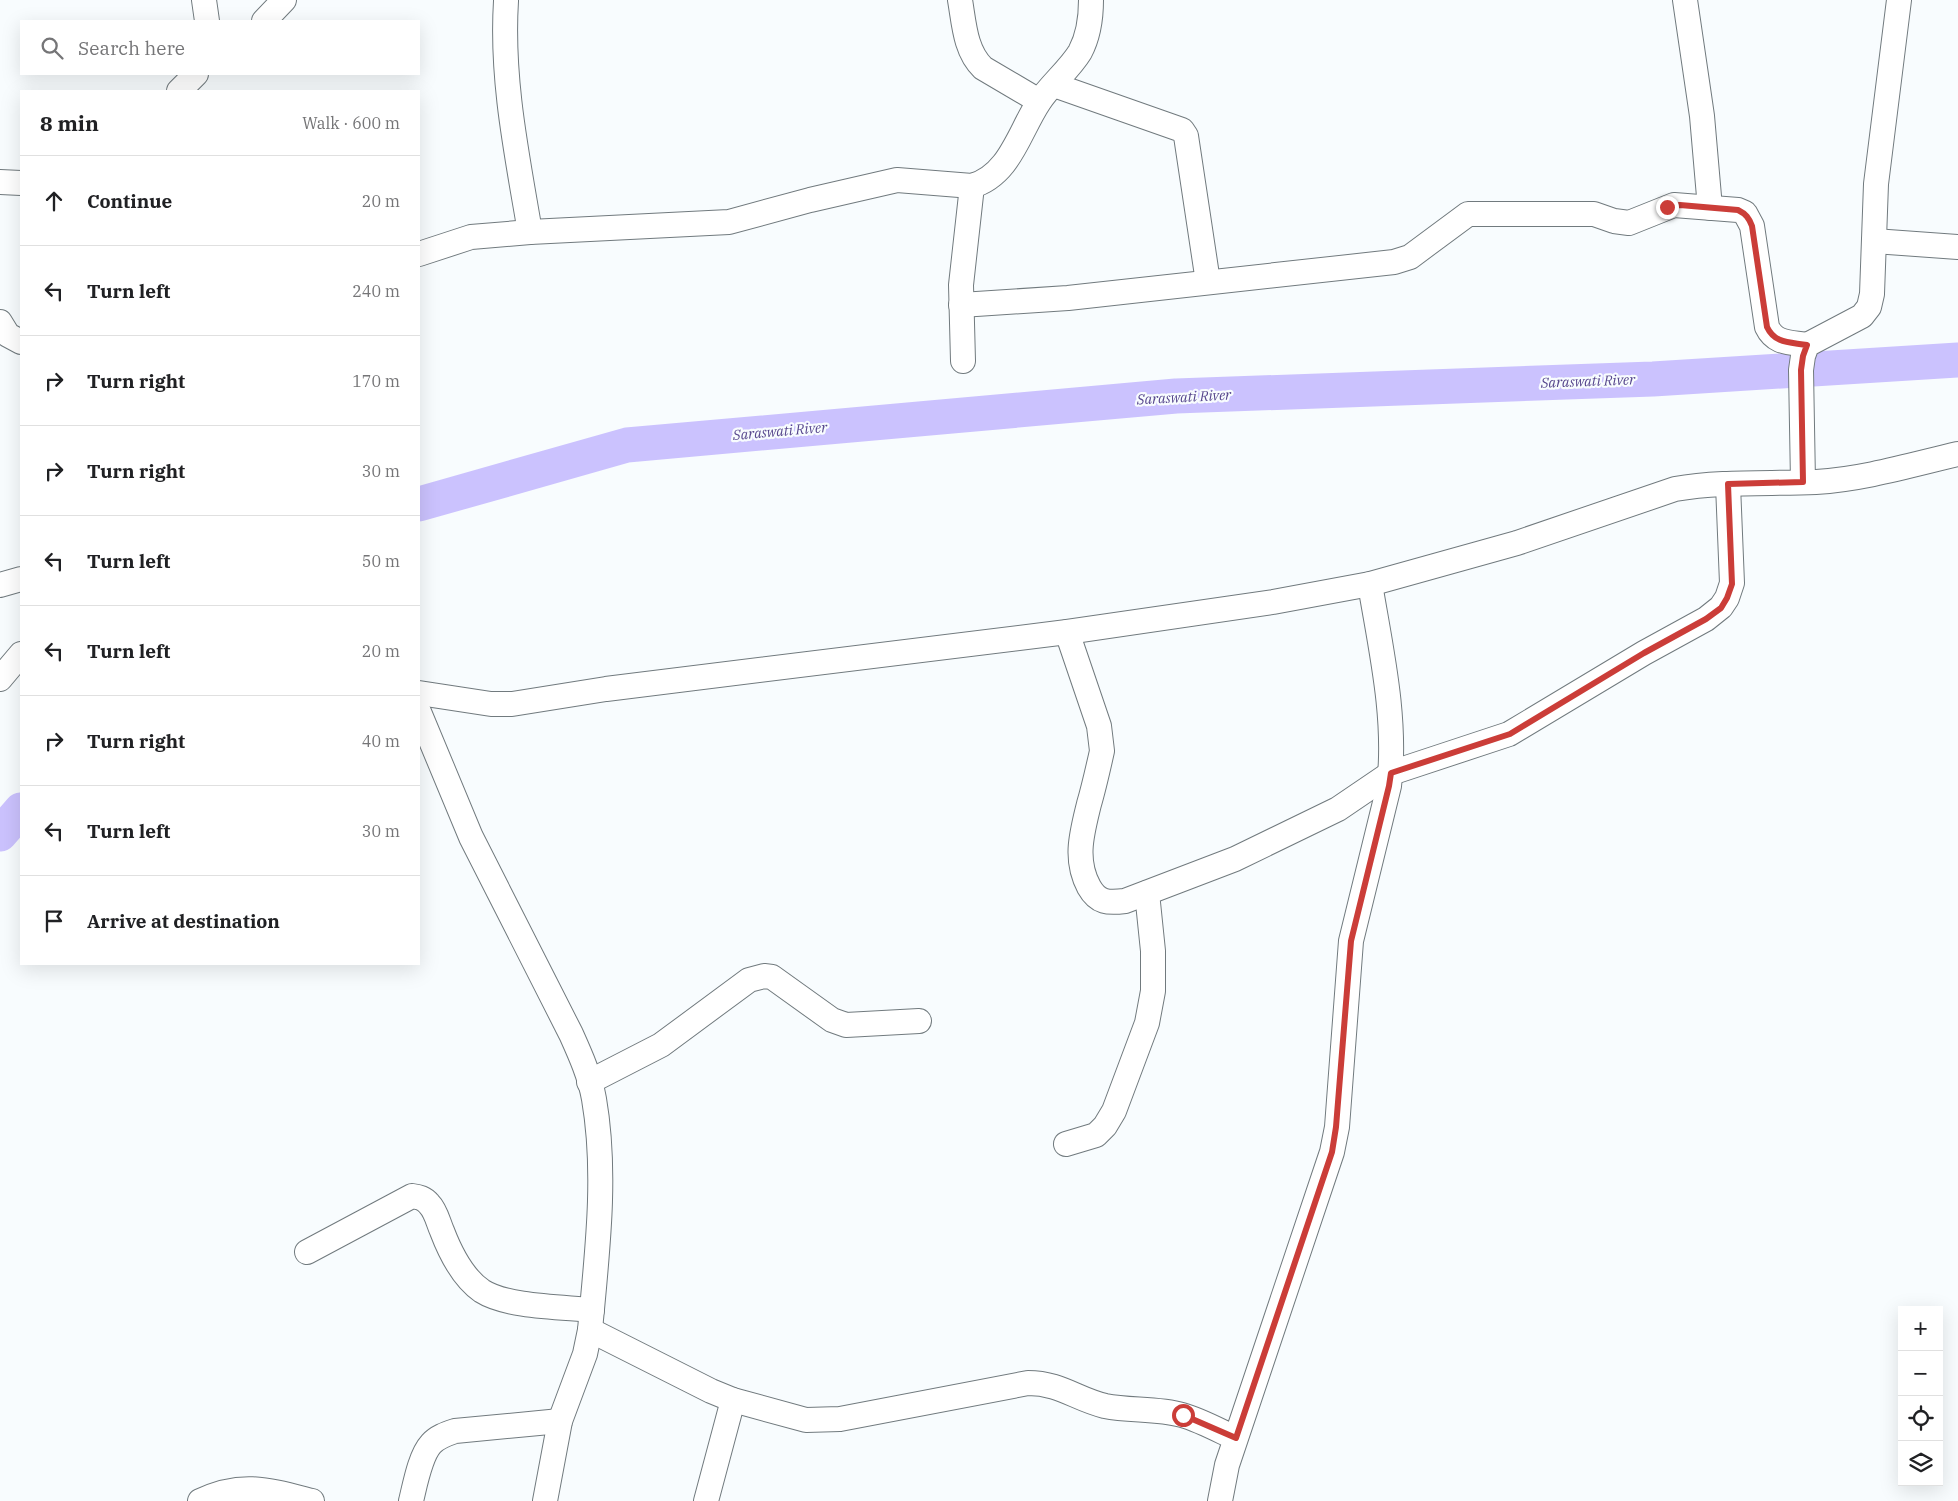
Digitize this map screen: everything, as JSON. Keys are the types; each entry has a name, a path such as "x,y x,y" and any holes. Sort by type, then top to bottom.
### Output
{"street":[{"path":"204,0 207,20"},
{"path":"265,20 284,0"},
{"path":"960,0 969,46 977,62 983,68 1047,93 1174,126 1182,130 1186,136 1208,282"},
{"path":"420,254 471,237 530,232 729,222 810,200 897,180 909,179 972,186 992,178 1013,151 1047,93 1080,52 1088,32 1091,0"},
{"path":"1685,0 1702,116 1710,208"},
{"path":"960,305 1033,302 1402,260 1410,257 1468,214 1588,214 1629,223 1674,205 1738,210 1744,213 1752,226 1767,327 1771,335 1777,340 1807,345 1862,316 1869,306 1872,294 1876,184 1899,0"},
{"path":"506,1 504,31 508,96 530,232"},
{"path":"180,90 195,75"},
{"path":"0,182 20,183"},
{"path":"963,361 960,305 961,285 972,186"},
{"path":"1874,240 1958,247"},
{"path":"0,322 8,335 20,341"},
{"path":"1803,482 1801,370 1807,345"},
{"path":"420,693 491,704 512,704 606,690 1067,632 1273,602 1370,584 1518,544 1675,489 1728,484 1803,482 1865,476 1958,454"},
{"path":"1067,632 1099,726 1102,744 1102,751 1080,841 1080,860 1083,875 1094,896 1102,901 1112,903 1125,901 1234,859 1338,809 1391,773 1510,734 1644,653 1706,619 1721,608 1732,584 1728,484"},
{"path":"0,585 20,579"},
{"path":"1220,1501 1227,1465 1332,1152 1336,1127 1351,941 1391,773 1391,727 1370,584"},
{"path":"0,679 20,655"},
{"path":"420,714 471,837 571,1034 594,1097 600,1177 591,1320 586,1354 560,1421 545,1501"},
{"path":"1066,1144 1096,1134 1105,1126 1114,1111 1148,1023 1153,991 1153,951 1147,893"},
{"path":"589,1082 661,1045 749,980 756,977 772,977 840,1024 919,1020"},
{"path":"307,1252 412,1196 420,1197 429,1203 435,1212 442,1232 465,1275 481,1290 493,1297 507,1301 591,1320 677,1375 733,1400 806,1420 824,1421 1028,1383 1037,1383 1060,1388 1106,1406 1183,1415 1236,1438"},
{"path":"706,1501 733,1400"},
{"path":"411,1501 424,1456 430,1445 441,1436 455,1431 560,1421"},
{"path":"200,1501 218,1492 234,1489 253,1489 312,1501"}],"waterway":[{"name":"Saraswati River","path":"420,504 627,445 1176,396 1653,379 1958,360"},
{"name":"Saraswati River","path":"0,834 20,811"}],"route":[{"path":"1183,1415 1236,1438 1332,1152 1336,1127 1351,941 1391,773 1510,734 1644,653 1706,619 1721,608 1732,584 1728,484 1803,482 1801,370 1807,345 1777,340 1771,335 1767,327 1752,226 1749,219 1738,210 1680,205 1667,207"}]}
